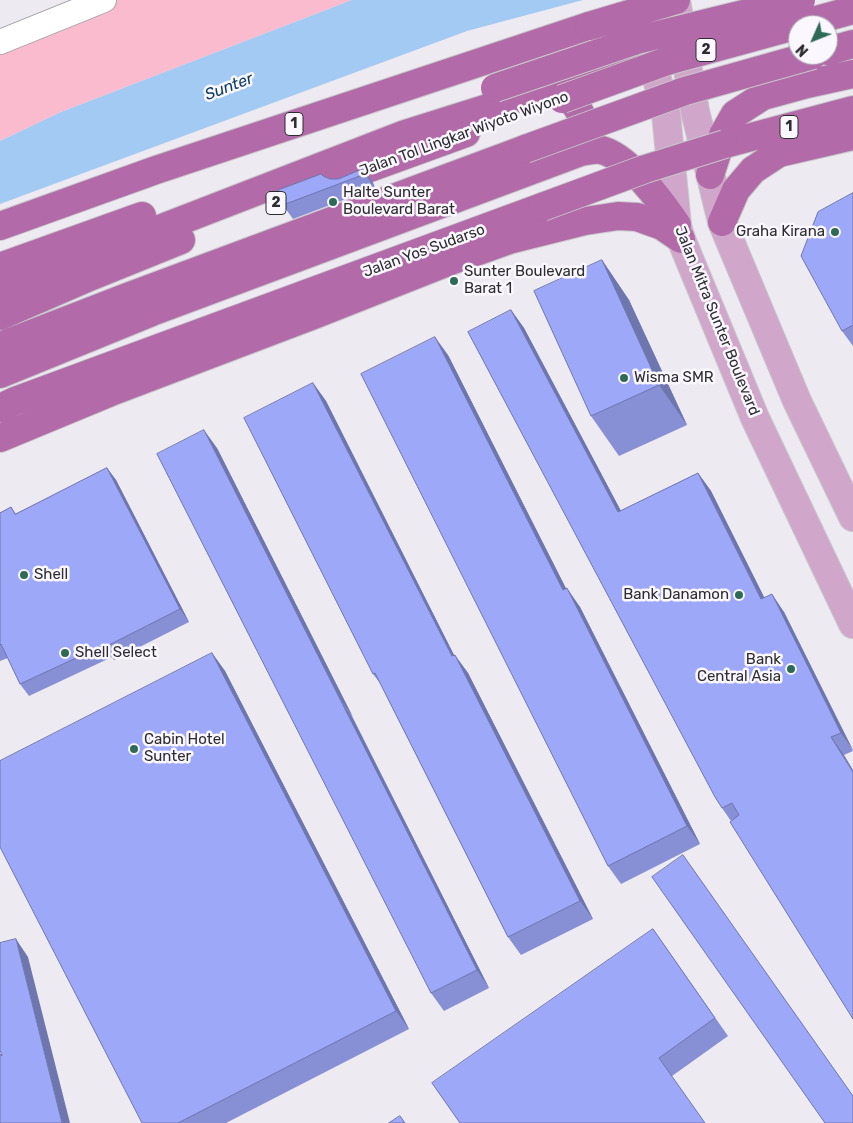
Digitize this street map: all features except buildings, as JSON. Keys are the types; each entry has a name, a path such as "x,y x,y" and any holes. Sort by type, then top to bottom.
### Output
{"highway":[{"path":"676,2 690,19 702,21 801,0"},
{"path":"0,267 417,115 637,40 801,0"},
{"name":"1","path":"0,226 156,170 589,26 676,2"},
{"name":"Jalan Tol Lingkar Wiyoto Wiyono","path":"0,316 224,222 357,172 667,61 853,10"},
{"path":"0,294 56,269 405,134 570,82 614,61 629,48 648,42"},
{"path":"838,48 853,44"},
{"name":"2","path":"0,346 685,91 788,62"},
{"path":"710,175 723,135 735,114 763,96 853,74"},
{"path":"553,88 565,94 582,114 585,126 582,152"},
{"name":"Jalan Yos Sudarso","path":"8,405 645,169 725,144 853,110"},
{"path":"722,222 736,190 753,170 766,161 779,153 853,136"},
{"path":"0,370 22,360 582,152 600,150 617,157 654,192 679,232"},
{"path":"0,438 111,392 509,240 585,221 618,216 637,217 679,232"},
{"path":"0,374 152,312"}],"main road":[{"name":"Jalan Mitra Sunter Boulevard","path":"637,0 666,114 679,232 755,418 853,624"},
{"path":"676,2 695,111 722,222 797,400 853,517"}],"street":[{"path":"0,42 104,0"}],"shaded area":[{"path":"108,0 352,0 61,112 0,141 0,43"}],"water":[{"name":"Sunter","path":"352,0 583,0 467,31 0,204 0,141 61,112"}],"place":[{"name":"Halte Sunter Boulevard Barat","path":"333,202"},
{"name":"Graha Kirana","path":"835,232"},
{"name":"Sunter Boulevard Barat 1","path":"454,281"},
{"name":"Wisma SMR","path":"624,378"},
{"name":"Shell","path":"24,575"},
{"name":"Bank Danamon","path":"739,595"},
{"name":"Shell Select","path":"65,653"},
{"name":"Bank Central Asia","path":"791,669"},
{"name":"Cabin Hotel Sunter","path":"134,749"}]}
